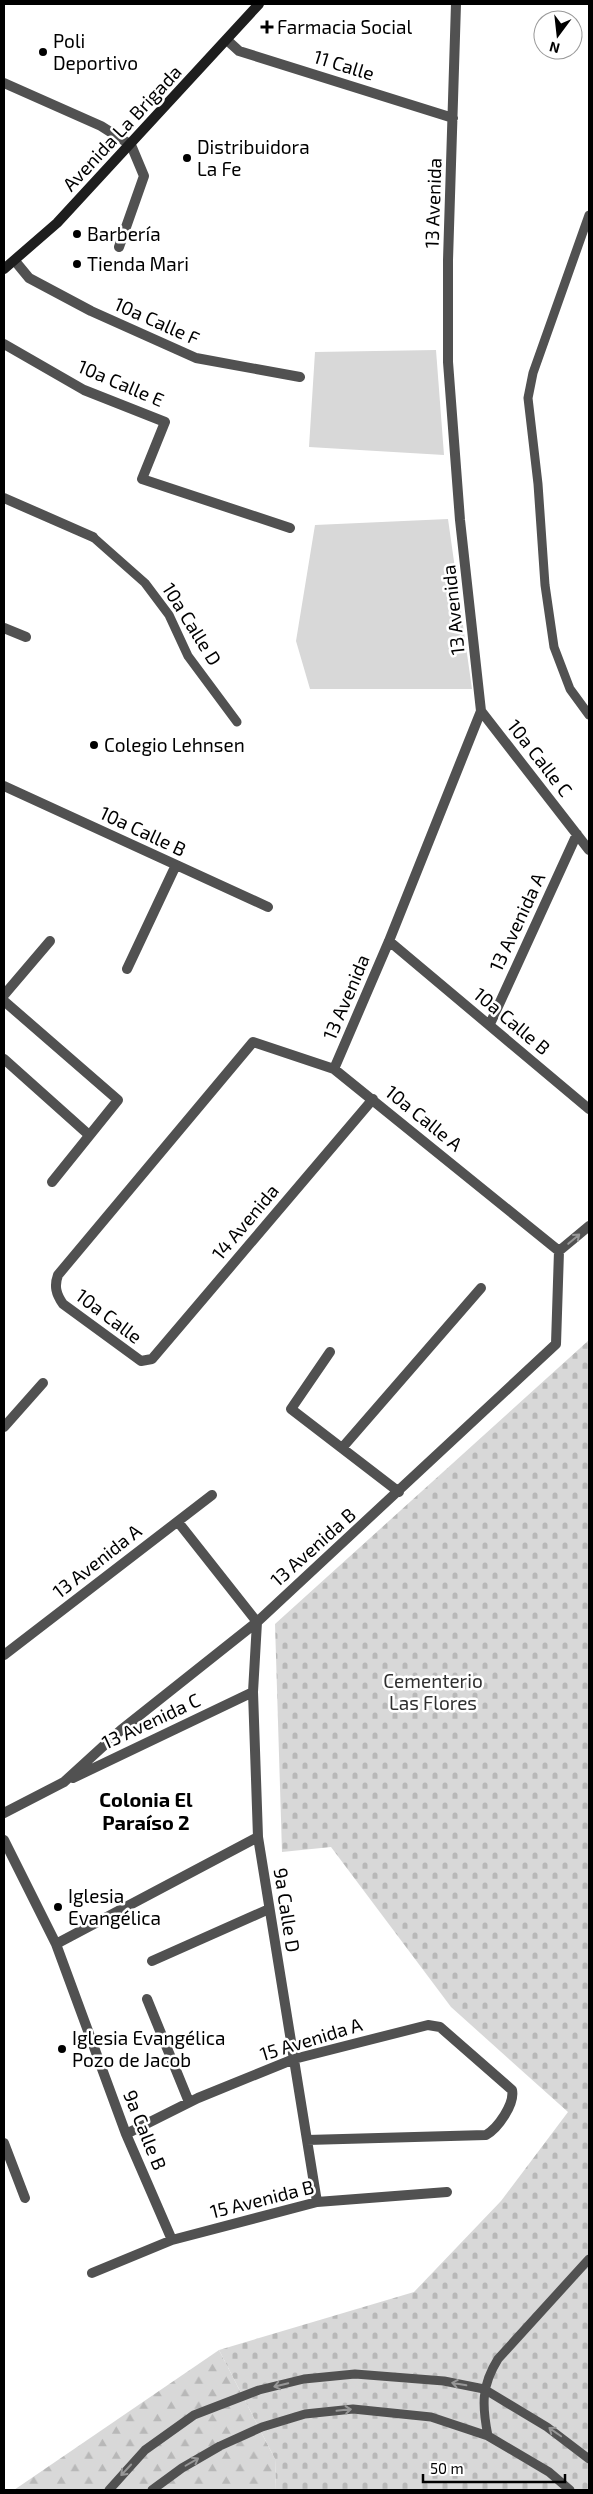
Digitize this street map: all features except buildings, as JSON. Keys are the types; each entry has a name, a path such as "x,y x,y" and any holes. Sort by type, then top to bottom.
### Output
{"main road":[{"name":"Avenida La Brigada","path":"4,269 57,223 228,41 260,4"}],"street":[{"name":"13 Avenida","path":"334,1069 389,941 482,711 460,520 450,400 448,269 456,4"},
{"name":"11 Calle","path":"228,41 239,51 454,118"},
{"path":"4,83 101,126 131,145 144,176 119,247"},
{"name":"10a Calle F","path":"15,261 29,278 36,282 91,311 196,358 300,377"},
{"name":"10a Calle E","path":"4,344 84,390 165,422 142,479 290,528"},
{"name":"10a Calle D","path":"4,498 93,537"},
{"path":"4,628 26,637"},
{"name":"10a Calle C","path":"482,711 589,850"},
{"name":"10a Calle B","path":"4,786 268,907"},
{"name":"13 Avenida A","path":"490,1024 576,834"},
{"path":"127,969 176,865"},
{"path":"4,995 50,941"},
{"name":"10a Calle B","path":"389,941 589,1109"},
{"path":"4,1001 117,1098 117,1101 52,1182"},
{"name":"10a Calle A","path":"58,1298 56,1290 58,1275 250,1043 257,1042 334,1069 559,1251"},
{"path":"4,1059 89,1135"},
{"name":"14 Avenida","path":"141,1361 152,1359 373,1099"},
{"path":"559,1251 589,1226"},
{"name":"13 Avenida B","path":"4,1813 64,1782 121,1730 257,1622 399,1492 557,1343 559,1251"},
{"path":"342,1448 481,1288"},
{"name":"10a Calle","path":"58,1298 63,1304 141,1361"},
{"path":"330,1352 291,1409 399,1492"},
{"path":"4,1426 43,1383"},
{"name":"13 Avenida A","path":"4,1656 212,1495"},
{"path":"178,1522 257,1622"},
{"name":"9a Calle D","path":"257,1622 253,1692 258,1836 317,2202"},
{"name":"13 Avenida C","path":"64,1782 253,1692"},
{"path":"56,1944 258,1836"},
{"name":"9a Calle B","path":"4,1840 56,1944 126,2134 172,2240"},
{"path":"152,1962 269,1909"},
{"path":"147,1999 188,2102"},
{"name":"15 Avenida A","path":"126,2134 188,2102 294,2059 428,2025 440,2028 512,2090 513,2099 493,2131 486,2134 307,2140"},
{"path":"4,2143 25,2198"},
{"name":"15 Avenida B","path":"92,2273 172,2240 317,2202 447,2192"}],"lane":[{"path":"589,215 533,373 528,398 538,484 545,584 554,647 570,688 589,715"},
{"name":"10a Calle D","path":"93,537 146,583 169,615 188,656 236,722"},
{"path":"488,2436 484,2388 488,2375 498,2359 589,2259"},
{"path":"109,2490 145,2450 194,2415 259,2390 304,2379 355,2374 444,2381 484,2388 547,2427 589,2459"},
{"path":"152,2490 182,2468 220,2446 262,2428 305,2414 353,2409 431,2417 488,2436 549,2472 570,2490"}],"green space":[{"path":"436,350 444,455 309,447 315,352"},
{"path":"448,519 472,689 310,689 296,641 315,525"},
{"name":"Cementerio Las Flores","path":"589,1340 589,2490 276,2490 275,2459 219,2350 414,2292 501,2201 568,2112 451,2007 331,1847 282,1852 275,1624"},
{"path":"219,2350 275,2459 276,2490 14,2490"}],"place":[{"name":"Farmacia Social","path":"267,27"},
{"name":"Poli Deportivo","path":"43,52"},
{"name":"Distribuidora La Fe","path":"187,158"},
{"name":"Barbería","path":"77,234"},
{"name":"Tienda Mari","path":"77,264"},
{"name":"Colegio Lehnsen","path":"94,745"},
{"name":"Iglesia Evangélica","path":"58,1907"},
{"name":"Iglesia Evangélica Pozo de Jacob","path":"62,2049"}],"district":[{"name":"Colonia El Paraíso 2","path":"146,1812"}]}
